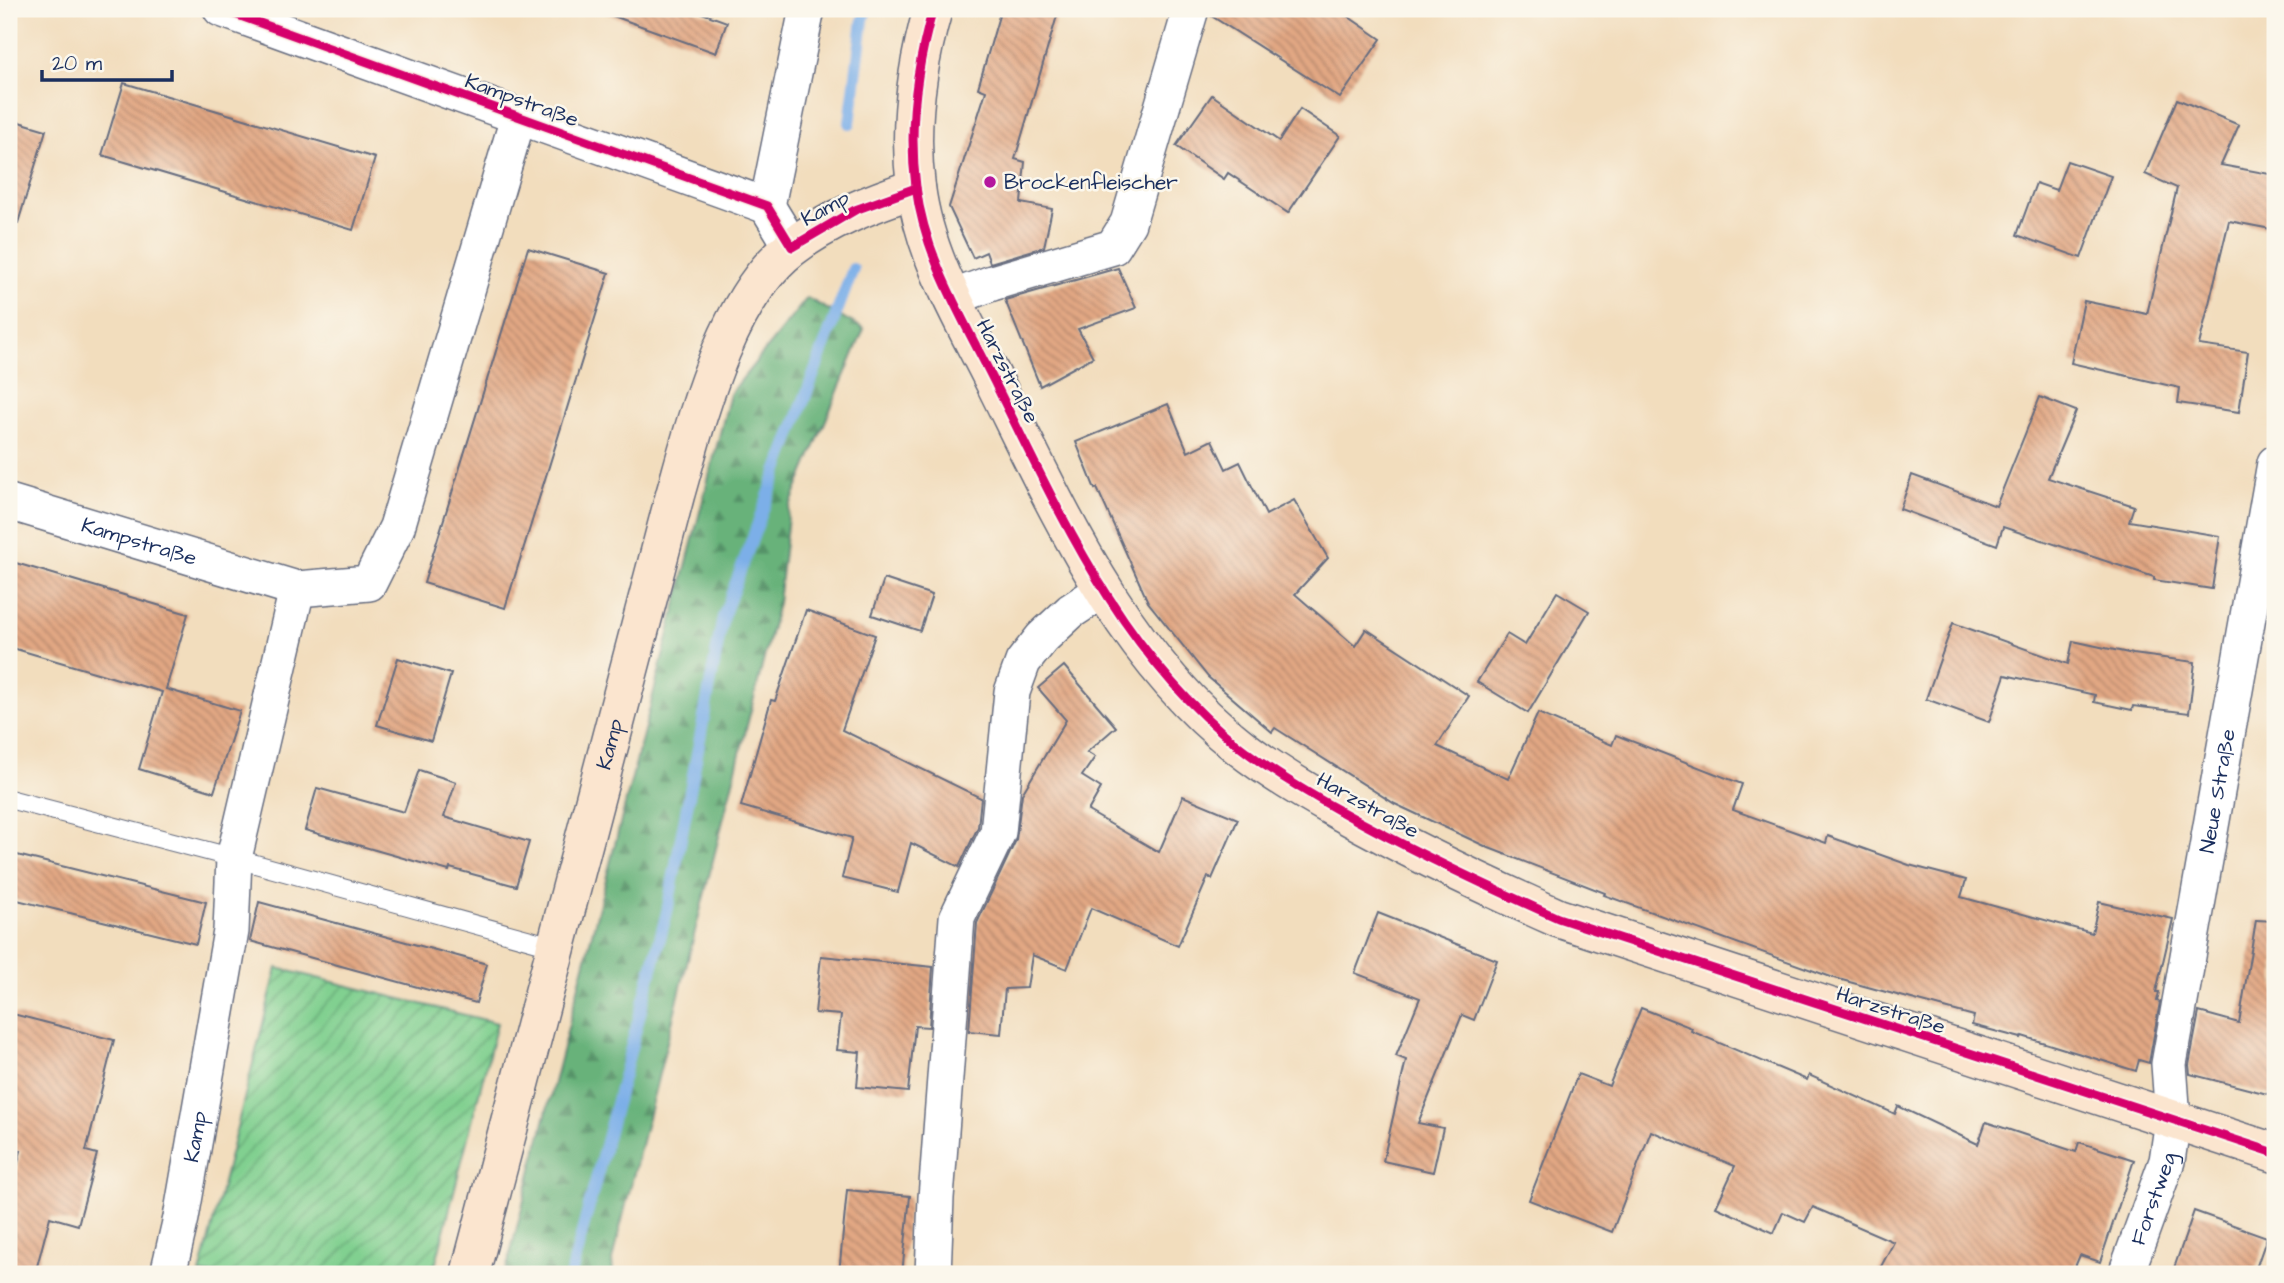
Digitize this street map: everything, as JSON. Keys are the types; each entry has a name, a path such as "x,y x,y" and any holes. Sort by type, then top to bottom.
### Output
{"main road":[{"name":"Harzstraße","path":"933,9 917,77 912,130 916,188 928,244 1041,476 1103,590 1178,692 1239,746 1283,778 1377,832 1476,882 1558,918 2275,1153"},
{"name":"Kamp","path":"470,1274 696,419 718,360 743,308 764,274 792,247 855,210 916,188"}],"street":[{"name":"Kampstraße","path":"220,9 767,206"},
{"path":"792,247 767,206 807,9"},
{"path":"952,298 992,283 1113,247 1129,223 1191,9"},
{"name":"Kampstraße","path":"9,502 297,589 369,583 397,527 518,118"},
{"name":"Neue Straße","path":"2173,1120 2169,1064 2275,463"},
{"name":"Kamp","path":"168,1274 181,1218 230,931 234,858 297,589"},
{"path":"933,1274 936,1198 957,918 998,832 1012,692 1023,662 1042,638 1071,611 1103,590"},
{"name":"Forstweg","path":"2126,1274 2167,1161 2173,1120"}],"lane":[{"path":"9,799 556,947"}],"green space":[{"path":"807,298 864,329 789,508 778,603 612,1260 613,1274 505,1274 730,394"},
{"path":"277,968 497,1023 433,1274 200,1274"}],"building":[{"path":"606,9 691,9 727,22 716,53 605,13"},
{"path":"1001,9 1059,9 1015,159 1025,162 1021,203 1052,209 1044,247 990,263 986,252 973,258 949,207 986,91 978,88"},
{"path":"1211,9 1337,9 1381,39 1340,98 1210,15"},
{"path":"124,83 375,158 353,230 102,155"},
{"path":"1212,95 1279,141 1300,109 1340,136 1288,213 1228,173 1224,179 1176,146"},
{"path":"2177,99 2239,125 2221,165 2275,175 2275,204 2271,229 2229,221 2199,345 2248,352 2239,412 2178,403 2180,388 2071,363 2084,301 2147,314 2177,188 2145,174"},
{"path":"9,119 46,130 18,223 9,222"},
{"path":"2067,161 2111,176 2081,258 2017,235 2036,183 2056,190"},
{"path":"528,248 609,273 505,608 424,583"},
{"path":"1118,268 1136,308 1078,329 1093,357 1040,386 1005,300"},
{"path":"2040,397 2076,411 2048,478 2134,506 2129,521 2220,536 2212,589 2154,580 2154,577 2003,527 1997,545 1900,509 1912,475 1996,506"},
{"path":"1168,404 1188,452 1212,440 1226,469 1240,462 1266,515 1294,500 1328,558 1295,594 1355,646 1366,629 1469,696 1437,746 1508,779 1538,713 1612,745 1616,735 1742,784 1733,810 1826,843 1828,836 1909,865 1966,880 1961,897 2092,933 2099,902 2173,919 2156,992 2159,992 2157,1001 2160,1002 2149,1063 2139,1060 2136,1071 2022,1036 2021,1038 1972,1025 1974,1016 1831,977 1604,895 1605,893 1489,848 1395,804 1275,728 1272,732 1208,677 1148,602 1076,442"},
{"path":"9,561 188,614 166,689 240,711 214,792 139,769 162,692 9,647"},
{"path":"884,579 932,595 920,631 872,615"},
{"path":"1557,592 1589,611 1528,713 1477,682 1507,634 1525,645"},
{"path":"806,610 875,635 842,730 981,798 978,827 959,867 911,843 898,892 842,878 852,838 741,806 771,700 775,701"},
{"path":"1953,623 2068,664 2073,641 2133,654 2195,662 2189,713 2133,706 2132,710 2094,702 2095,695 2005,675 1989,722 1926,699"},
{"path":"398,658 451,674 431,741 377,725"},
{"path":"1064,666 1116,727 1087,752 1095,757 1082,776 1101,788 1088,811 1159,852 1183,796 1238,819 1212,879 1208,877 1178,946 1091,908 1067,969 1032,955 1027,988 1005,989 1001,1034 969,1031 977,923 1016,840 1022,794 1066,720 1038,688"},
{"path":"419,770 456,782 444,817 529,842 516,886 450,868 449,871 305,830 317,788 404,812"},
{"path":"9,853 206,902 196,944 9,898"},
{"path":"259,902 487,964 476,1003 250,941"},
{"path":"1378,913 1497,960 1474,1020 1462,1015 1418,1123 1443,1128 1433,1172 1383,1161 1406,1060 1396,1056 1420,998 1355,973"},
{"path":"2256,920 2275,921 2275,1096 2190,1074 2189,1065 2199,1012 2239,1023"},
{"path":"821,956 933,967 929,1027 915,1026 908,1092 857,1087 860,1052 837,1050 841,1015 815,1013"},
{"path":"1641,1008 1807,1080 1809,1075 1895,1114 1898,1106 1978,1144 1986,1122 2076,1152 2079,1142 2134,1160 2100,1262 2080,1255 2072,1274 1877,1274 1894,1242 1813,1207 1805,1222 1783,1212 1774,1233 1716,1207 1735,1166 1651,1131 1612,1232 1529,1200 1578,1074 1609,1086"},
{"path":"9,1013 114,1040 86,1151 97,1154 78,1225 50,1217 35,1274 9,1274 9,1198 21,1151 9,1150"},
{"path":"847,1190 910,1196 902,1274 839,1274"},
{"path":"2194,1211 2267,1237 2254,1274 2172,1274"}],"waterway":[{"path":"850,123 866,9"},
{"path":"571,1274 667,912 723,617 853,269"}],"cycle path":[{"path":"221,9 767,206 792,247 855,210 916,188"},
{"path":"933,9 918,75 913,142 921,214 937,265 1071,534 1099,581 1162,670 1199,711 1240,747 1264,765 1368,826 1558,918 2275,1153"}],"place":[{"name":"Brockenfleischer","path":"990,182"}]}
